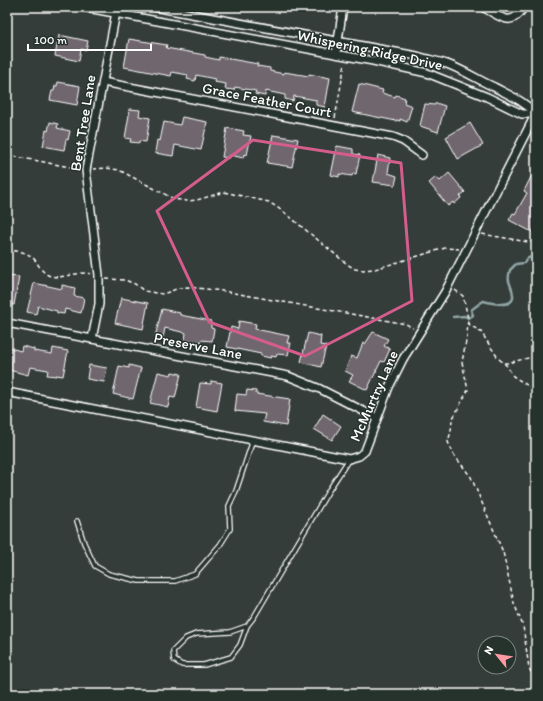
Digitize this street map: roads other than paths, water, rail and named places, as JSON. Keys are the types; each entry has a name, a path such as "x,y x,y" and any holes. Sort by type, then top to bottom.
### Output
{"street":[{"name":"Whispering Ridge Drive","path":"82,7 116,10 427,73 487,97 522,114 536,114"},
{"name":"Whispering Ridge Drive","path":"154,7 417,56 448,64 515,98 528,106 536,114"},
{"path":"336,54 343,7"},
{"path":"482,7 509,20 517,17 524,7"},
{"name":"Bent Tree Lane","path":"92,339 99,304 99,275 86,170 116,10"},
{"name":"Grace Feather Court","path":"103,82 393,137 403,141 422,155"},
{"name":"McMurtry Lane","path":"7,392 349,459 359,456 365,451 389,387 403,359 448,285 536,114"},
{"name":"Preserve Lane","path":"7,323 288,376 320,389 377,418"}],"lane":[{"path":"77,521 84,543 95,566 109,574 139,581 175,581 195,574 220,545 230,529 230,506 253,440"},
{"path":"247,626 230,632 196,634 186,638 173,651 174,660 182,665 204,665 231,657 240,645 247,626 254,617 349,459"}],"waterway":[{"path":"453,317 465,316 468,318 472,316 471,310 483,301 502,304 510,302 513,299 512,288 509,281 510,270 516,264 524,263 528,258 536,258"}]}
